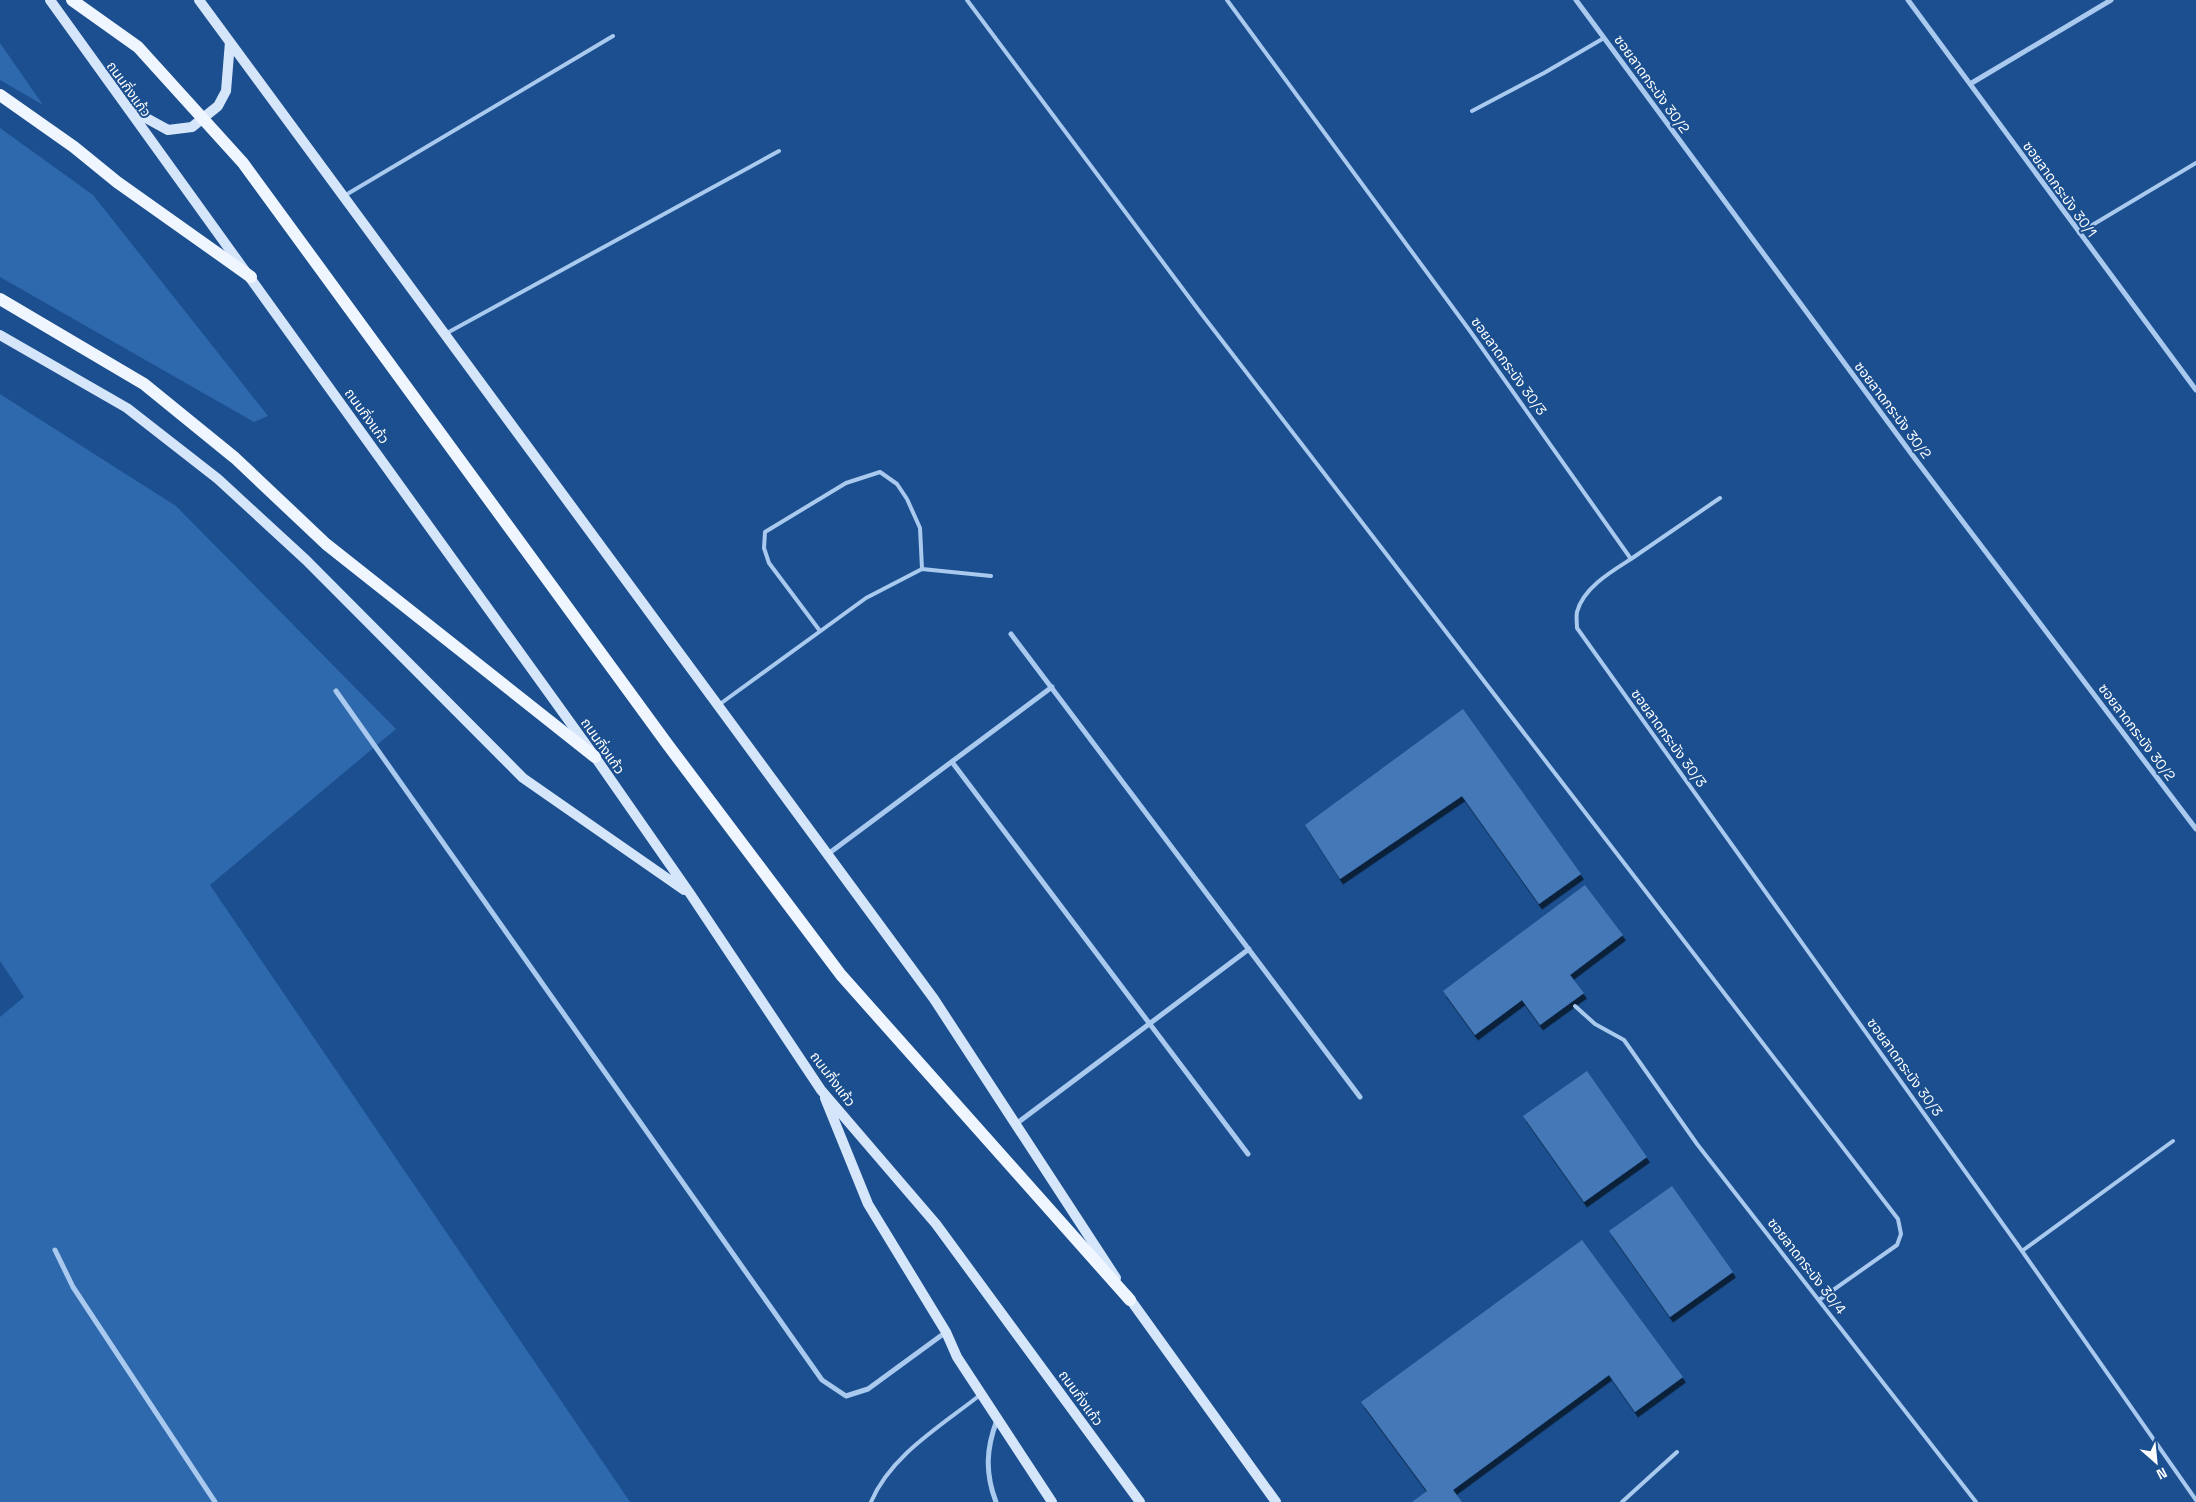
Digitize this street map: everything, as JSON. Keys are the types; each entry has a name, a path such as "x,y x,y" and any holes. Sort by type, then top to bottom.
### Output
{"main road":[{"name":"ถนนกิ่งแก้ว","path":"50,0 124,106 251,277 595,757 691,895 822,1090 936,1224 1140,1502"},
{"path":"72,0 138,47 242,163 668,745 841,976 1130,1300"},
{"path":"199,0 934,999 1130,1300 1276,1502"},
{"path":"124,106 168,130 192,127 218,106 226,91 230,42"},
{"path":"0,95 74,147 117,182 251,277"},
{"path":"0,299 144,384 236,458 326,544 595,757"},
{"path":"0,335 127,408 218,479 306,560 523,778 691,895"},
{"path":"822,1090 868,1204 946,1332 958,1358 1051,1500"}],"street":[{"name":"ซอยลาดกระบัง 30/2","path":"1576,0 1907,448 2196,829"},
{"name":"ซอยลาดกระบัง 30/1","path":"1908,0 2196,390"},
{"path":"1970,84 2111,0"},
{"path":"1011,634 1360,1097"},
{"path":"828,854 1052,687"},
{"path":"336,692 822,1380 846,1396 868,1389 946,1332"},
{"path":"952,762 1248,1154"},
{"path":"1016,1124 1249,949"},
{"path":"55,1250 73,1287 215,1502"},
{"path":"996,1502 988,1482 990,1440 998,1419"}],"lane":[{"path":"967,0 1206,320 1898,1219 1901,1234 1897,1245 1819,1300"},
{"name":"ซอยลาดกระบัง 30/3","path":"1227,0 1470,331 1631,559 1612,570 1584,596 1577,612 1577,628 2022,1251 2196,1500"},
{"path":"344,196 612,36"},
{"path":"1472,111 1544,73 1604,38"},
{"path":"445,334 778,151"},
{"path":"2079,233 2196,163"},
{"path":"820,631 769,563 764,548 765,532 846,483 880,472 897,484 907,499 920,528 922,569"},
{"path":"1631,559 1720,498"},
{"path":"718,705 866,598 922,569 991,576"},
{"name":"ซอยลาดกระบัง 30/4","path":"1574,1006 1595,1024 1624,1040 1697,1144 1976,1502"},
{"path":"2022,1251 2173,1141"},
{"path":"871,1502 886,1474 917,1444 981,1394"},
{"path":"1622,1502 1677,1452"}],"shaded area":[{"path":"0,43 43,105 0,80"},
{"path":"0,128 93,195 268,416 254,422 0,277"},
{"path":"0,394 176,506 396,729 210,885 630,1502 0,1502 0,1017 24,997 0,961"}],"building":[{"path":"1463,709 1581,874 1539,904 1462,796 1340,879 1305,825"},
{"path":"1585,885 1623,935 1570,975 1584,993 1540,1025 1522,1000 1475,1035 1443,991"},
{"path":"1587,1071 1647,1157 1584,1202 1523,1116"},
{"path":"1672,1186 1733,1272 1670,1317 1609,1231"},
{"path":"1582,1240 1683,1377 1635,1412 1609,1375 1453,1490 1462,1502 1412,1502 1427,1491 1361,1402"}]}
